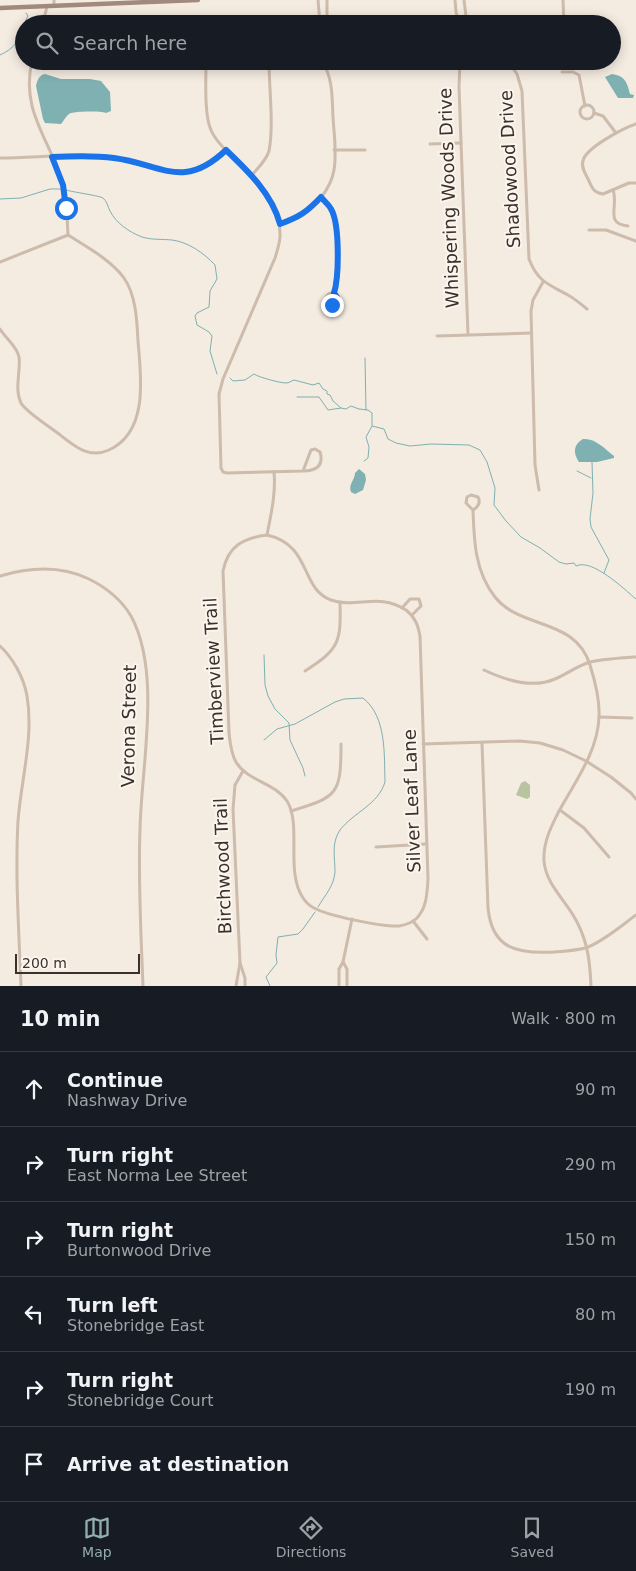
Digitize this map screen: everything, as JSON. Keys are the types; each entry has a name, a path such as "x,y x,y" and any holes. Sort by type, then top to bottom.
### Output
{"main road":[{"path":"0,8 54,3 198,0"}],"street":[{"path":"318,0 319,15"},
{"path":"327,0 327,15"},
{"path":"455,0 457,15"},
{"path":"464,0 466,15"},
{"path":"563,0 564,15"},
{"path":"31,70 30,83 33,114 63,185 68,235"},
{"path":"206,70 210,128 226,150 269,198 280,224 280,237 275,258 219,394 219,447 222,470 227,474 312,471 318,468 322,461 320,452 315,449 311,450 304,471"},
{"path":"251,176 262,164 269,152 271,128 269,70"},
{"path":"280,224 298,218 309,210 321,197 332,179 334,150 330,77 326,70"},
{"name":"Whispering Woods Drive","path":"459,70 468,335"},
{"name":"Shadowood Drive","path":"514,70 522,91 528,254 533,270 543,282"},
{"path":"562,72 573,72 579,75 585,106"},
{"path":"585,106 592,107 594,113 590,119 584,119 580,113 581,108 585,106"},
{"path":"594,113 603,116 616,133"},
{"path":"636,124 616,133 586,153 582,162 595,191 603,194 629,183 636,183"},
{"path":"430,144 461,143"},
{"path":"0,158 95,156 116,158 163,170 185,173 213,163 226,150"},
{"path":"334,150 365,150"},
{"path":"613,190 616,200 614,220 619,225 628,226"},
{"path":"321,197 332,209 337,229 337,283 334,293"},
{"path":"589,230 606,230 636,241"},
{"path":"0,262 68,235"},
{"path":"0,329 16,350 19,358 21,403 82,451 94,453 106,451 126,439 138,413 140,401 141,373 136,314 132,295 125,279 109,262 68,235"},
{"path":"539,490 535,465 531,333 532,306 543,282 569,295 587,309"},
{"path":"437,336 531,333"},
{"path":"274,472 274,502 267,535 281,540 300,558 313,586 331,600 340,602 384,601 402,608 412,615"},
{"path":"473,510 478,505 479,499 472,495 467,497 466,503 473,510 477,560 485,580 495,597 515,613 567,634 583,650 589,662 596,692 599,717 596,734 586,761 548,833 544,861 554,888 577,922 587,947 590,958 590,986"},
{"name":"Timberview Trail","path":"267,535 246,539 240,543 229,555 224,571 229,733 232,754 236,763 244,771 275,789 286,800 291,811"},
{"name":"Verona Street","path":"0,576 20,570 41,568 58,569 78,574 102,585 120,602 130,616 140,638 147,681 147,720 140,828 143,986"},
{"name":"Silver Leaf Lane","path":"402,608 410,599 419,599 421,606 412,615 416,620 420,636 428,879 425,905 413,921"},
{"path":"305,670 330,654 338,640 340,602"},
{"path":"0,646 20,674 26,694 29,718 18,819 17,854 21,986"},
{"path":"484,670 499,677 519,682 542,682 554,680 589,662 636,657"},
{"path":"599,717 632,718"},
{"path":"423,744 520,741 564,750 611,777 636,799"},
{"path":"482,742 488,908 491,926 501,941 522,952 565,951 587,947 636,916"},
{"path":"341,744 340,774 335,790 324,800 291,811 296,880 304,900 314,908 384,926 402,926 413,921 426,939"},
{"name":"Birchwood Trail","path":"236,986 240,963 233,809 235,785 244,771"},
{"path":"560,810 584,828 609,857"},
{"path":"376,847 426,844"},
{"path":"339,986 339,969 343,962 352,919"},
{"path":"343,962 347,969 348,986"},
{"name":"Birchwood Trail","path":"240,963 246,986"}],"green space":[{"path":"525,781 530,785 530,797 527,799 516,795 521,783"}],"water":[{"path":"45,74 61,79 101,81 110,92 111,111 106,113 72,113 61,124 45,123 36,86 40,77"},
{"path":"612,74 620,76 625,80 630,94 634,95 633,98 618,98 605,77"},
{"path":"583,439 592,440 599,444 614,458 597,462 579,462 575,449 577,444"},
{"path":"359,469 365,474 366,480 363,490 355,494 351,492 350,487 355,473"}],"waterway":[{"path":"0,55 15,44"},
{"path":"0,199 21,198 50,189 60,189"},
{"path":"66,190 103,198 116,219 132,233 146,238 184,243 201,252 215,265 217,279 210,291 209,307 195,316 197,325 212,336 210,351 217,374"},
{"path":"365,358 366,410"},
{"path":"230,378 233,381 245,380 254,374 283,383 294,380 313,385 319,383 341,408"},
{"path":"297,397 319,397 328,410 346,409 351,406 368,410 372,413 372,425"},
{"path":"372,426 384,429 388,439 396,443 410,446 431,444 469,445 480,450 487,462 495,488 494,505 521,537 559,562 566,564 574,563 576,566 590,566 599,570 636,599"},
{"path":"364,461 368,458 369,447 366,437 372,426"},
{"path":"592,462 593,493 590,519 591,527 609,560 604,573"},
{"path":"577,471 591,478"},
{"path":"264,655 265,685 268,696 275,709 289,723 290,740 305,776"},
{"path":"264,740 277,729 295,724 344,699 363,698 371,706 380,726 383,737 385,782 377,797 346,824 337,835 334,845 334,877 331,886 318,907"},
{"path":"270,986 266,977 277,963 278,937 298,934 315,912"}],"route":[{"path":"66,208 63,185 52,157 95,156 116,158 163,170 185,173 213,163 226,150 248,171 269,198 280,224 298,218 309,210 321,197 332,209 337,229 337,283 334,293 338,296 338,301 332,305"}]}
